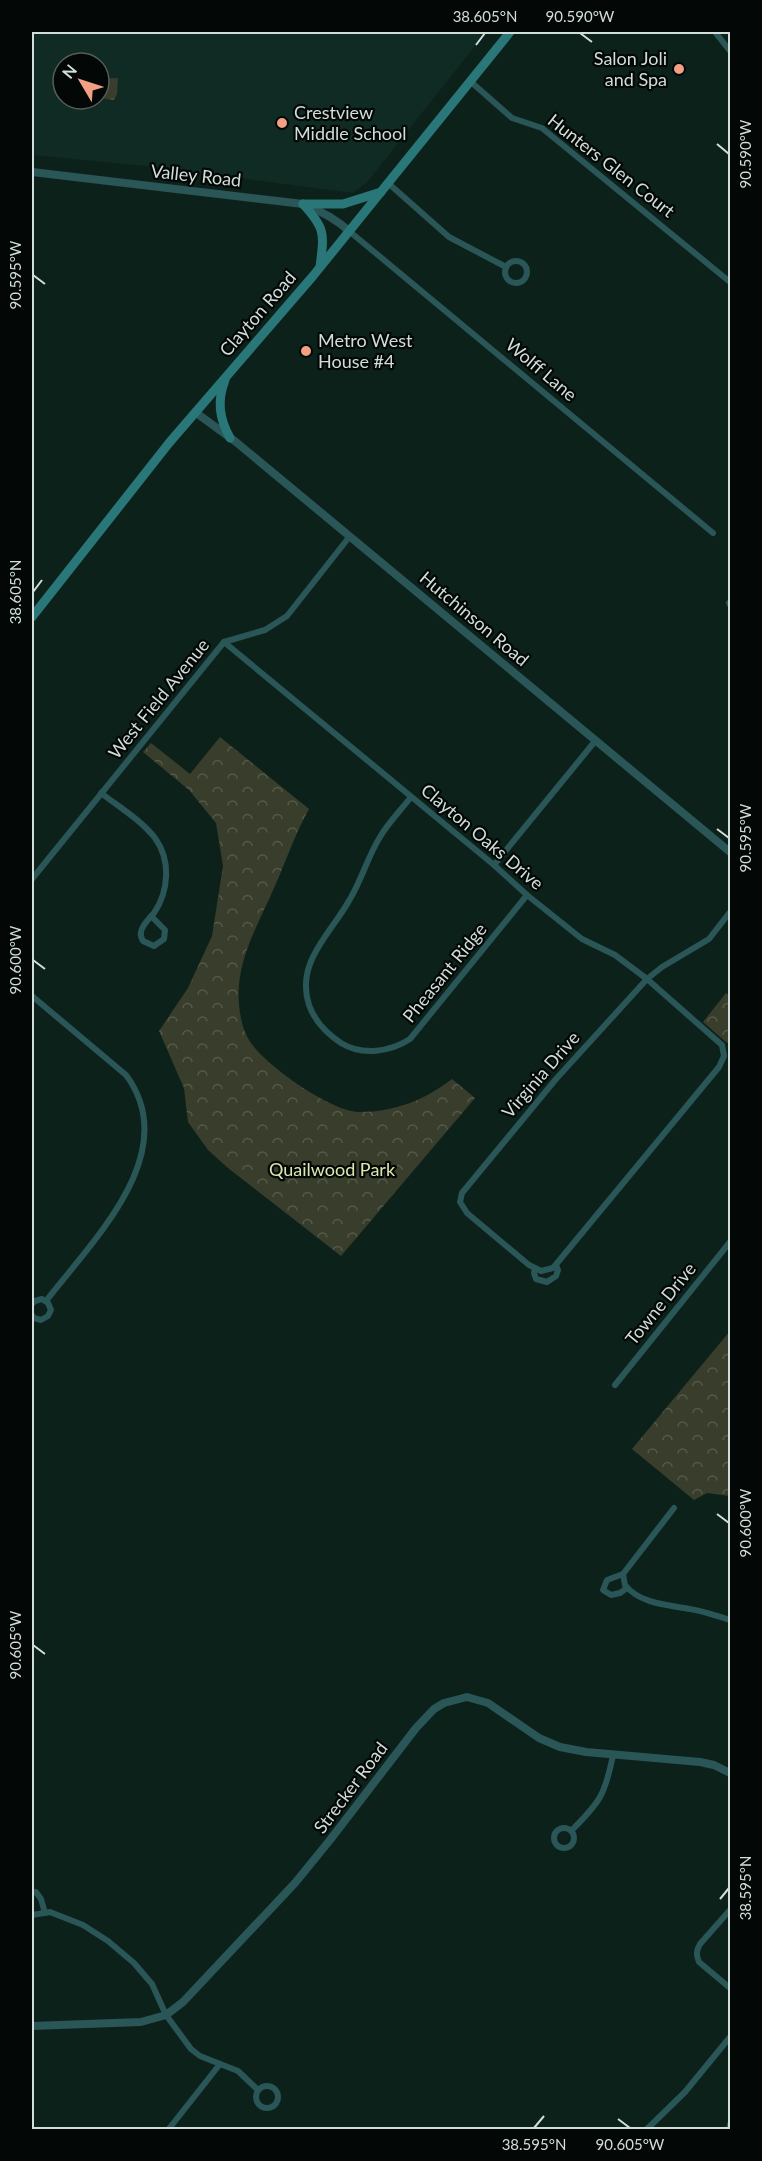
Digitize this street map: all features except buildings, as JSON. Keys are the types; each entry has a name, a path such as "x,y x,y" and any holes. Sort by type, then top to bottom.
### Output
{"main road":[{"name":"Clayton Road","path":"32,617 108,518 195,412 320,267 510,32"},
{"path":"303,204 343,204 381,192"},
{"path":"303,204 322,231 320,267"},
{"path":"227,375 219,401 220,415 230,438"}],"street":[{"path":"715,32 730,51"},
{"name":"Hunters Glen Court","path":"470,81 512,118 542,128 730,282"},
{"name":"Valley Road","path":"32,172 303,204 322,211 349,231"},
{"path":"388,183 449,237 506,267"},
{"name":"Wolff Lane","path":"349,231 713,533"},
{"name":"Hutchinson Road","path":"195,412 350,536 730,852"},
{"name":"West Field Avenue","path":"32,879 224,642 265,630 287,616 350,536"},
{"name":"Clayton Oaks Drive","path":"224,642 582,939 615,955 647,979 717,1039 723,1049"},
{"path":"494,865 596,740"},
{"path":"101,793 147,829 162,850 166,865 164,890 151,916 141,928 141,937 146,944 154,946 162,942 165,930 151,916"},
{"name":"Pheasant Ridge","path":"411,797 381,834 352,896 310,959 305,987 308,1000 312,1014 319,1025 331,1036 345,1045 370,1051 391,1048 410,1039 527,895"},
{"name":"Virginia Drive","path":"723,1049 724,1056 719,1067 556,1265 558,1270 556,1276 547,1282 536,1279 535,1268 462,1208 460,1202 462,1193 556,1079 647,979 662,966 709,939 730,912"},
{"path":"32,996 126,1075 137,1090 146,1131 140,1164 118,1206 46,1300"},
{"name":"Towne Drive","path":"615,1385 730,1242"},
{"path":"535,1268 541,1271 556,1265"},
{"path":"32,1304 39,1299 46,1300 50,1306 48,1316 41,1320 32,1315"},
{"path":"627,1588 611,1595 606,1594 603,1585 607,1580 623,1577 674,1508"},
{"path":"623,1577 627,1588 640,1598 730,1620"},
{"name":"Strecker Road","path":"32,2026 141,2022 166,2014 183,2002 295,1882 416,1728 434,1709 444,1703 456,1699 478,1699 488,1703 550,1744 586,1752 700,1762 714,1765 730,1773"},
{"path":"572,1830 602,1797 613,1755"},
{"path":"32,1893 36,1892 41,1899 45,1913"},
{"path":"730,1910 696,1949 699,1962 730,1988"},
{"path":"32,1915 50,1912 83,1925 108,1941 152,1984 166,2014 191,2049 200,2056 238,2071 258,2090"},
{"path":"646,2130 685,2092 730,2037"},
{"path":"168,2130 220,2064"},
{"path":"729,2130 730,2124"}],"shaded area":[{"name":"Crestview Middle School","path":"32,32 486,32 368,181 353,193 146,166 32,155"}],"green space":[{"path":"111,78 118,78 117,94 114,100 111,100"},
{"name":"Quailwood Park","path":"220,737 309,809 244,959 239,1004 242,1024 251,1043 285,1075 317,1096 348,1110 360,1112 397,1107 420,1099 452,1079 475,1098 341,1256 208,1150 188,1122 184,1088 159,1031 188,988 212,936 223,866 216,823 189,790 143,752 151,743 190,774"},
{"path":"726,993 730,996 730,1042 727,1043 703,1022"},
{"path":"730,1331 730,1496 707,1493 694,1500 632,1449"}],"place":[{"name":"Salon Joli and Spa","path":"679,69"},
{"name":"Crestview Middle School","path":"282,123"},
{"name":"Metro West House #4","path":"306,351"}]}
